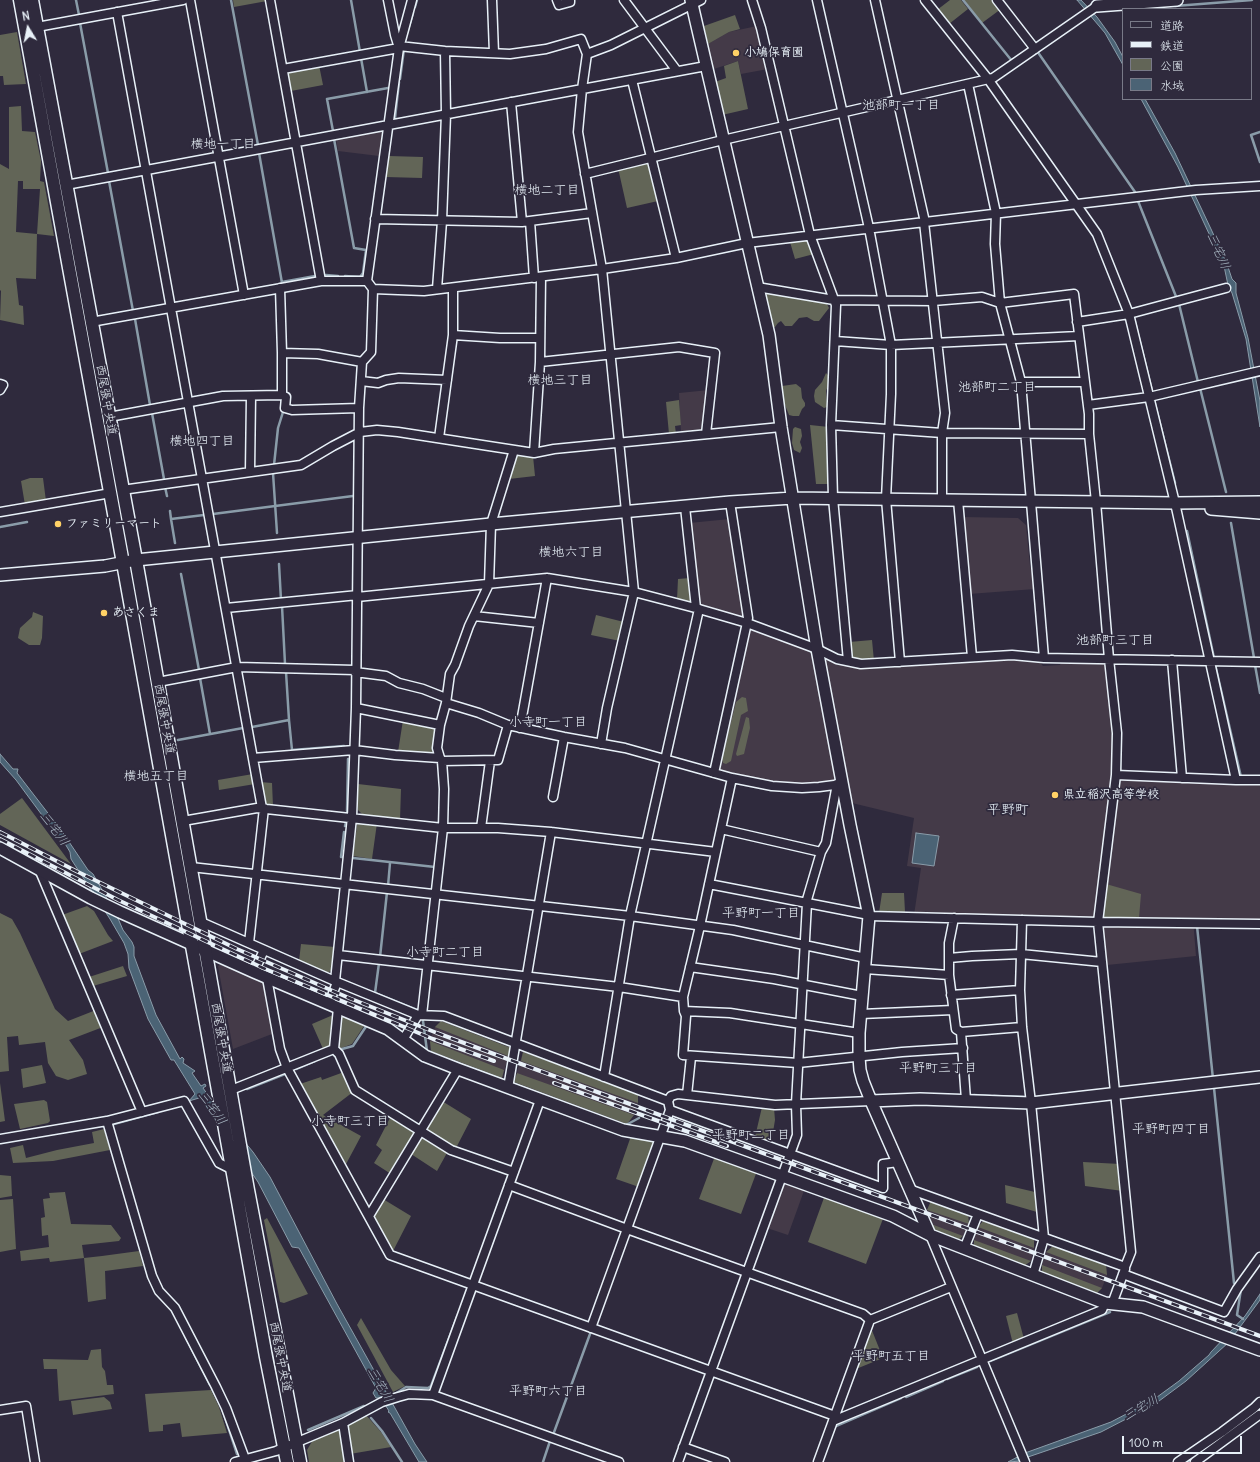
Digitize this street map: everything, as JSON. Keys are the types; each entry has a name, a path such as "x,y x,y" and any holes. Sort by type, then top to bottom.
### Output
{"main road":[{"name":"西尾張中央道","path":"20,0 117,492 136,560 234,1115 300,1462"},
{"name":"西尾張中央道","path":"32,0 109,417 123,563 264,1349 287,1462"}],"street":[{"path":"37,26 183,0"},
{"path":"190,0 244,295"},
{"path":"270,0 321,281"},
{"path":"388,0 399,47"},
{"path":"412,0 399,47 367,281 373,288 371,352 362,362 359,408 359,537 355,671 356,708 352,818 333,1006 334,1049 339,1054 355,1090 451,1150 514,1172"},
{"path":"492,0 494,53"},
{"path":"557,0 559,5 570,2 570,0"},
{"path":"624,0 677,72"},
{"path":"752,0 761,28 810,235 836,305 831,425 833,498 848,661"},
{"path":"817,0 869,228 891,345 891,394 886,499 900,662"},
{"path":"874,0 925,222 945,413 942,433 942,499"},
{"path":"925,0 988,79 1097,234 1129,314 1175,503 1236,780"},
{"path":"997,0 1036,49"},
{"path":"586,174 723,140 993,78 1096,7 1177,0"},
{"path":"587,54 611,45 695,1 706,66 769,335 781,427 840,784 869,916 859,1033 859,1057 863,1081 930,1235 1025,1462"},
{"path":"117,12 263,808 249,943"},
{"path":"283,69 399,47 510,54 546,49 581,39 587,54 578,132 602,269 634,592 606,708 601,744"},
{"path":"437,290 442,221 446,114 446,51"},
{"path":"66,185 706,66"},
{"path":"632,80 676,258"},
{"path":"968,84 996,213 995,244 1000,303 1021,382 1044,658"},
{"path":"511,102 526,222 538,277 540,362 534,453"},
{"path":"373,288 424,291 437,290 602,269 676,258 747,243 810,235 1186,191 1260,186"},
{"path":"375,220 526,222 592,213"},
{"path":"91,322 321,281 367,281"},
{"path":"267,978 280,1049 287,1068 370,1216 390,1255 711,1371 834,1419 1102,1310 1109,1304 1131,1252 1098,922 1116,775 1117,733 1109,660 1096,502 1088,434 1088,405 1074,294 1000,303 982,297 933,301 834,300 758,287"},
{"path":"280,288 282,395"},
{"path":"439,438 454,336 453,288"},
{"path":"1077,322 1129,314 1226,288"},
{"path":"454,336 540,338"},
{"path":"835,341 891,345 1079,336"},
{"path":"540,362 679,348 714,353 706,434"},
{"path":"282,353 318,354 362,362"},
{"path":"1088,405 1149,397 1259,372"},
{"path":"361,381 378,383 399,378 447,380"},
{"path":"1021,382 1085,382"},
{"path":"0,384 3,385 0,390"},
{"path":"109,417 223,396 282,395 286,397 285,408 292,410 359,408"},
{"path":"250,472 252,396"},
{"path":"831,425 942,433 1088,434"},
{"path":"0,512 202,478 301,465 360,432 377,430 534,453 781,427"},
{"path":"403,1040 420,1015 428,965 443,828 444,789 441,760 437,748 440,725 446,701 450,674 456,665 469,626 489,584 490,524 514,450"},
{"path":"0,575 105,566 136,560 490,524 730,502 793,498 1175,503 1260,502"},
{"path":"958,500 972,657"},
{"path":"714,773 748,623 730,502"},
{"path":"1175,503 1260,513"},
{"path":"604,1077 630,916 697,609 685,507"},
{"path":"226,608 547,578 634,592 697,609 748,623 817,649 837,659 861,664 1012,655 1044,658 1109,660 1260,662"},
{"path":"520,728 547,578"},
{"path":"474,616 539,623"},
{"path":"1172,660 1182,778"},
{"path":"158,682 237,667 355,671 386,676 399,683 423,689 446,701 508,725 625,748 732,778 784,787 819,787 840,784"},
{"path":"356,708 440,725"},
{"path":"253,758 354,750 441,760 498,760 508,725"},
{"path":"553,797 564,737"},
{"path":"481,828 490,761"},
{"path":"1116,775 1260,780"},
{"path":"732,778 683,997 686,1016 683,1055 691,1057 798,1063 902,1052 962,1048"},
{"path":"678,1462 797,1135 796,1104 806,903 821,852 826,843 840,784"},
{"path":"183,821 263,808 443,828 498,828 551,832 716,852"},
{"path":"721,829 821,852"},
{"path":"508,1088 551,832"},
{"path":"0,848 91,898 120,912 267,978 388,1029 425,1056 623,1130 685,1141 782,1175 893,1216 930,1235 964,1249 1109,1304 1143,1307 1260,1350"},
{"path":"191,867 630,916 733,930 804,945 865,963 949,975"},
{"path":"39,869 142,1112"},
{"path":"709,884 869,916 1098,922 1260,924"},
{"path":"954,918 949,943 949,975 956,1029 961,1032 1022,1027"},
{"path":"1022,920 1020,990 1022,1027 1044,1238 1033,1275"},
{"path":"201,922 336,982 420,1015 444,1016 668,1101"},
{"path":"254,972 264,950"},
{"path":"949,958 1021,954 1102,962"},
{"path":"338,955 528,976 683,997"},
{"path":"690,967 802,984 862,996"},
{"path":"951,995 1020,990"},
{"path":"861,1014 953,1010"},
{"path":"684,1011 730,1013 859,1033"},
{"path":"961,1032 966,1100"},
{"path":"230,1090 334,1049"},
{"path":"686,1095 691,1057"},
{"path":"370,1216 458,1069"},
{"path":"591,1328 670,1110 668,1101 671,1096 678,1094 775,1105 920,1099 1031,1103 1260,1078"},
{"path":"433,1395 540,1100"},
{"path":"0,1139 107,1121 184,1101 219,1163 231,1165"},
{"path":"670,1110 884,1188 883,1164 898,1162"},
{"path":"107,1121 152,1276 159,1291 175,1308 216,1386 226,1408 239,1461 284,1447 343,1423 382,1402 409,1394 433,1395 619,1462"},
{"path":"509,1185 863,1314 870,1320"},
{"path":"909,1189 1044,1238 1224,1312 1237,1289 1260,1257"},
{"path":"964,1249 978,1214"},
{"path":"818,1462 870,1320 951,1287"},
{"path":"1178,1462 1197,1450 1260,1402"},
{"path":"0,1410 26,1406 36,1462"},
{"path":"1195,1462 1260,1416 1254,1408"},
{"path":"343,1423 349,1462"},
{"path":"683,1447 725,1462"}],"shaded area":[{"name":"小鳩保育園","path":"757,26 768,69 741,74 738,61 711,70 706,45 729,32"},
{"path":"381,130 379,156 338,151 336,138"},
{"path":"709,390 703,431 681,433 679,393"},
{"path":"962,517 1018,518 1026,525 1030,566 1034,577 1035,589 969,594"},
{"path":"730,519 746,618 700,606 689,523"},
{"name":"県立稲沢高等学校","path":"752,628 830,658 835,662 1011,657 1038,660 1043,666 1060,665 1062,660 1105,662 1107,665 1114,733 1113,778 1260,781 1260,920 1193,919 1196,956 1107,965 1103,928 1106,924 1106,918 1139,918 1096,916 1093,918 914,915 921,868 907,866 914,818 852,803 848,781 788,786 720,771 718,769 749,629"},
{"path":"221,964 259,979 264,985 272,1034 233,1049 218,966"},
{"path":"441,1021 511,1048 502,1078 431,1051 430,1041 435,1027"},
{"path":"523,1052 638,1094 638,1103 634,1115 627,1124 514,1082"},
{"path":"787,1182 805,1188 788,1235 767,1228 783,1184"},
{"path":"931,1201 968,1214 969,1224 963,1236 957,1241 935,1233 927,1210"},
{"path":"984,1220 1034,1239 1034,1248 1031,1261 1024,1266 974,1248 974,1240 978,1227"},
{"path":"1053,1246 1106,1265 1107,1275 1102,1288 1096,1294 1042,1272 1042,1265 1046,1252"}],"green space":[{"path":"233,0 266,0 267,1 234,7"},
{"path":"950,0 961,0 968,9 949,24 937,10"},
{"path":"964,0 994,0 1001,9 982,23"},
{"path":"735,15 740,29 729,32 708,44 704,26"},
{"path":"17,32 26,84 4,85 3,76 0,76 0,35"},
{"path":"738,61 748,109 722,115 715,82 726,78 724,66"},
{"path":"319,65 323,85 291,91 288,73 290,70"},
{"path":"21,106 22,131 35,132 41,161 40,181 44,182 54,236 37,234 36,279 16,278 19,305 23,306 24,325 0,320 0,164 9,169 9,107","holes":["18,181 23,181 23,189 40,189 37,234 16,232"]},
{"path":"389,156 423,157 422,178 386,177"},
{"path":"648,162 658,201 627,208 618,168"},
{"path":"808,241 814,254 795,259 790,242"},
{"path":"771,292 826,302 829,308 819,321 814,321 807,317 799,318 792,326 785,326 781,321 775,327 772,327 766,297 767,294"},
{"path":"826,373 829,376 829,383 826,391 827,407 824,408 815,402 814,396 815,390 822,382"},
{"path":"796,384 801,388 805,406 799,416 793,416 789,415 781,391 782,386"},
{"path":"679,400 681,425 675,426 676,434 669,434 666,402"},
{"path":"810,425 829,427 830,484 816,484"},
{"path":"795,427 801,429 802,436 800,442 802,448 800,453 794,450 792,443 793,429"},
{"path":"515,454 533,456 535,476 509,479 508,475"},
{"path":"30,478 43,478 46,501 25,505 21,481"},
{"path":"690,578 693,602 690,604 677,600 678,579"},
{"path":"33,612 43,616 42,638 40,645 29,645 18,638 20,628 32,617"},
{"path":"596,615 624,622 620,641 591,635"},
{"path":"872,640 874,661 861,662 851,658 849,642"},
{"path":"742,697 746,698 748,711 741,715 731,761 726,764 723,763 722,758 736,702"},
{"path":"746,717 749,718 750,728 744,754 737,756 736,754"},
{"path":"403,720 436,726 436,755 398,752"},
{"path":"253,774 255,784 219,790 218,780"},
{"path":"260,782 272,783 273,806 267,806 264,803"},
{"path":"358,784 401,789 400,820 363,815 358,810"},
{"path":"22,798 71,864 0,825 0,814"},
{"path":"363,821 377,823 372,859 353,856 357,825"},
{"path":"1106,884 1141,894 1139,918 1104,918 1101,914"},
{"path":"882,893 904,893 905,912 902,914 879,913"},
{"path":"87,906 94,911 113,941 79,954 62,915"},
{"path":"0,913 12,919 55,1009 68,1021 96,1010 103,1027 69,1040 83,1060 87,1074 68,1080 56,1076 48,1063 45,1042 19,1045 18,1036 7,1037 9,1071 0,1072"},
{"path":"301,944 335,947 333,970 327,973 299,961"},
{"path":"123,966 127,976 93,986 89,977"},
{"path":"341,1014 366,1023 352,1044 339,1049 337,1046"},
{"path":"333,1015 333,1042 324,1051 312,1024"},
{"path":"441,1021 511,1048 508,1056 435,1027"},
{"path":"430,1041 504,1070 502,1078 431,1051"},
{"path":"523,1052 638,1094 638,1103 521,1061"},
{"path":"42,1065 46,1083 23,1088 21,1069"},
{"path":"344,1072 353,1092 323,1115 361,1136 345,1166 300,1084 321,1077 322,1080"},
{"path":"517,1073 634,1115 627,1124 514,1082"},
{"path":"0,1083 5,1121 0,1122"},
{"path":"44,1100 47,1102 50,1121 48,1123 20,1129 14,1104"},
{"path":"442,1101 471,1119 456,1148 428,1132 427,1126"},
{"path":"762,1107 774,1108 775,1120 771,1144 755,1137"},
{"path":"391,1116 415,1131 416,1134 391,1174 374,1163 382,1150 376,1145"},
{"path":"104,1129 110,1150 53,1161 13,1163 10,1148 23,1145 26,1158 94,1143 92,1132"},
{"path":"631,1136 652,1140 654,1145 639,1187 616,1179"},
{"path":"421,1137 425,1137 448,1151 437,1171 411,1154"},
{"path":"715,1156 757,1171 741,1214 699,1199"},
{"path":"1083,1162 1120,1164 1123,1191 1085,1186"},
{"path":"0,1175 11,1176 12,1196 0,1198"},
{"path":"1005,1185 1035,1192 1037,1212 1006,1203"},
{"path":"65,1192 71,1224 111,1225 121,1238 119,1241 82,1245 84,1258 50,1262 49,1258 21,1261 20,1251 49,1247 48,1235 42,1236 41,1218 45,1217 43,1199 50,1198 49,1193"},
{"path":"825,1195 884,1216 866,1264 808,1242"},
{"path":"13,1199 16,1249 0,1252 0,1200"},
{"path":"383,1199 411,1216 392,1253 374,1219 375,1212"},
{"path":"931,1201 968,1214 969,1224 927,1210"},
{"path":"267,1218 308,1294 284,1303 280,1302 264,1220"},
{"path":"984,1220 1034,1239 1034,1248 978,1227"},
{"path":"931,1224 963,1236 957,1241 935,1233"},
{"path":"974,1240 1031,1261 1024,1266 974,1248"},
{"path":"1053,1246 1106,1265 1107,1275 1046,1252"},
{"path":"139,1251 143,1266 105,1271 106,1299 88,1302 84,1258"},
{"path":"1042,1265 1102,1288 1096,1294 1042,1272"},
{"path":"1017,1313 1024,1339 1013,1344 1006,1316"},
{"path":"361,1318 391,1370 405,1386 393,1392 357,1325"},
{"path":"871,1328 883,1358 856,1369"},
{"path":"101,1349 102,1367 105,1371 107,1385 113,1385 114,1394 59,1401 57,1369 44,1369 43,1359 88,1360 91,1350"},
{"path":"211,1390 219,1407 227,1433 182,1437 180,1423 163,1425 163,1431 149,1432 145,1394"},
{"path":"104,1397 110,1402 112,1409 73,1415 71,1401"},
{"path":"366,1415 381,1432 391,1447 350,1454 345,1429 348,1423"},
{"path":"336,1429 341,1433 346,1462 309,1462 307,1450 314,1438"}],"water":[{"path":"1077,0 1081,0 1097,17 1115,42 1122,55 1122,63 1105,33"},
{"name":"三宅川","path":"1142,100 1146,100 1175,153 1227,264 1232,279 1236,283 1236,293 1248,338 1260,401 1260,427 1246,339 1232,293 1228,285 1224,266 1178,167"},
{"name":"三宅川","path":"0,754 13,769 18,769 17,773 61,830 88,870 93,874 117,916 123,930 132,942 134,947 134,956 156,1015 180,1059 182,1057 184,1059 183,1063 195,1071 192,1073 201,1086 205,1084 206,1086 203,1088 219,1111 253,1152 270,1177 337,1304 415,1444 427,1462 419,1462 381,1398 376,1398 373,1393 376,1388 299,1248 292,1247 258,1182 202,1100 199,1098 189,1101 195,1094 174,1060 171,1060 148,1019 129,968 128,954 124,943 71,859 70,852 64,842 53,830 16,780 0,762"},
{"path":"916,833 939,836 934,866 912,863"},
{"name":"三宅川","path":"1260,1294 1260,1300 1229,1342 1186,1381 1155,1404 1101,1432 1028,1457 1021,1461 1008,1462 1025,1453 1111,1422 1153,1400 1179,1381 1209,1355 1245,1316"}],"waterway":[{"path":"76,0 79,15"},
{"path":"231,0 258,145"},
{"path":"351,0 360,52"},
{"path":"415,7 417,0"},
{"path":"963,0 1012,61"},
{"path":"1175,6 1252,0"},
{"path":"407,33 413,13"},
{"path":"80,23 108,173"},
{"path":"400,79 404,49"},
{"path":"1037,51 1135,192"},
{"path":"361,58 367,92"},
{"path":"395,118 399,82"},
{"path":"998,86 1009,102"},
{"path":"333,131 327,99 388,88"},
{"path":"1260,132 1251,135 1260,162"},
{"path":"334,139 354,248 366,250 363,273 360,277 345,276"},
{"path":"259,153 282,283"},
{"path":"109,181 133,311"},
{"path":"1138,201 1177,299"},
{"path":"326,275 338,276"},
{"path":"282,282 315,276"},
{"path":"1179,304 1198,382"},
{"path":"1134,318 1152,391"},
{"path":"135,319 150,405"},
{"path":"1200,388 1226,492"},
{"path":"1154,400 1175,483"},
{"path":"274,465 278,428 283,412"},
{"path":"152,413 164,479"},
{"path":"273,473 277,533"},
{"path":"165,487 167,496"},
{"path":"213,514 353,496"},
{"path":"170,511 171,519"},
{"path":"175,543 171,519 204,515"},
{"path":"0,527 27,522"},
{"path":"1231,523 1254,658"},
{"path":"1187,531 1214,658"},
{"path":"279,564 281,600"},
{"path":"181,574 199,670"},
{"path":"282,606 285,664"},
{"path":"1215,664 1241,777 1243,777"},
{"path":"1255,665 1260,693"},
{"path":"252,727 289,720 286,672"},
{"path":"200,678 210,734"},
{"path":"289,720 292,750 344,746"},
{"path":"178,740 243,728"},
{"path":"347,811 348,759"},
{"path":"345,826 346,822"},
{"path":"343,857 341,857 344,832"},
{"path":"353,858 435,867"},
{"path":"388,886 390,863"},
{"path":"380,957 387,892"},
{"path":"1197,926 1213,1079"},
{"path":"379,963 375,993 417,1010"},
{"path":"423,1021 427,1051"},
{"path":"342,1049 353,1046 368,1025"},
{"path":"444,1058 506,1081"},
{"path":"296,1069 315,1061"},
{"path":"247,1089 285,1074"},
{"path":"514,1084 608,1119"},
{"path":"1214,1088 1234,1283"},
{"path":"974,1095 990,1096"},
{"path":"994,1096 1023,1097"},
{"path":"114,1124 158,1112"},
{"path":"626,1125 639,1118"},
{"path":"150,1280 155,1291"},
{"path":"1241,1289 1237,1315 1243,1319"},
{"path":"990,1361 1110,1312"},
{"name":"三宅川","path":"395,1394 406,1387 428,1388 431,1386 457,1317"},
{"path":"553,1435 590,1334"},
{"path":"185,1336 210,1385"},
{"path":"947,1379 977,1367"},
{"path":"906,1397 943,1381"},
{"path":"212,1389 222,1408 237,1454"},
{"path":"836,1426 901,1398"},
{"path":"308,1430 364,1406"},
{"path":"371,1418 382,1431 402,1462"},
{"path":"543,1462 550,1441"},
{"path":"1187,1462 1198,1455"}],"railway":[{"path":"0,832 76,871 237,949 349,998 437,1033 1260,1336"},
{"path":"0,839 118,900 263,968 433,1039 494,1061"},
{"path":"554,1083 727,1146"}],"place":[{"name":"小鳩保育園","path":"736,53"},
{"name":"ファミリーマート","path":"58,524"},
{"name":"あさくま","path":"104,613"},
{"name":"県立稲沢高等学校","path":"1055,795"}],"district":[{"name":"池部町一丁目","path":"901,105"},
{"name":"横地一丁目","path":"223,144"},
{"name":"横地二丁目","path":"547,190"},
{"name":"横地三丁目","path":"560,380"},
{"name":"池部町二丁目","path":"997,387"},
{"name":"横地四丁目","path":"202,441"},
{"name":"横地六丁目","path":"571,552"},
{"name":"池部町三丁目","path":"1115,640"},
{"name":"小寺町一丁目","path":"548,722"},
{"name":"横地五丁目","path":"156,776"},
{"name":"平野町","path":"1008,810"},
{"name":"平野町一丁目","path":"761,913"},
{"name":"小寺町二丁目","path":"445,952"},
{"name":"平野町三丁目","path":"938,1068"},
{"name":"小寺町三丁目","path":"350,1121"},
{"name":"平野町四丁目","path":"1171,1129"},
{"name":"平野町二丁目","path":"751,1135"},
{"name":"平野町五丁目","path":"891,1356"},
{"name":"平野町六丁目","path":"548,1391"}]}
